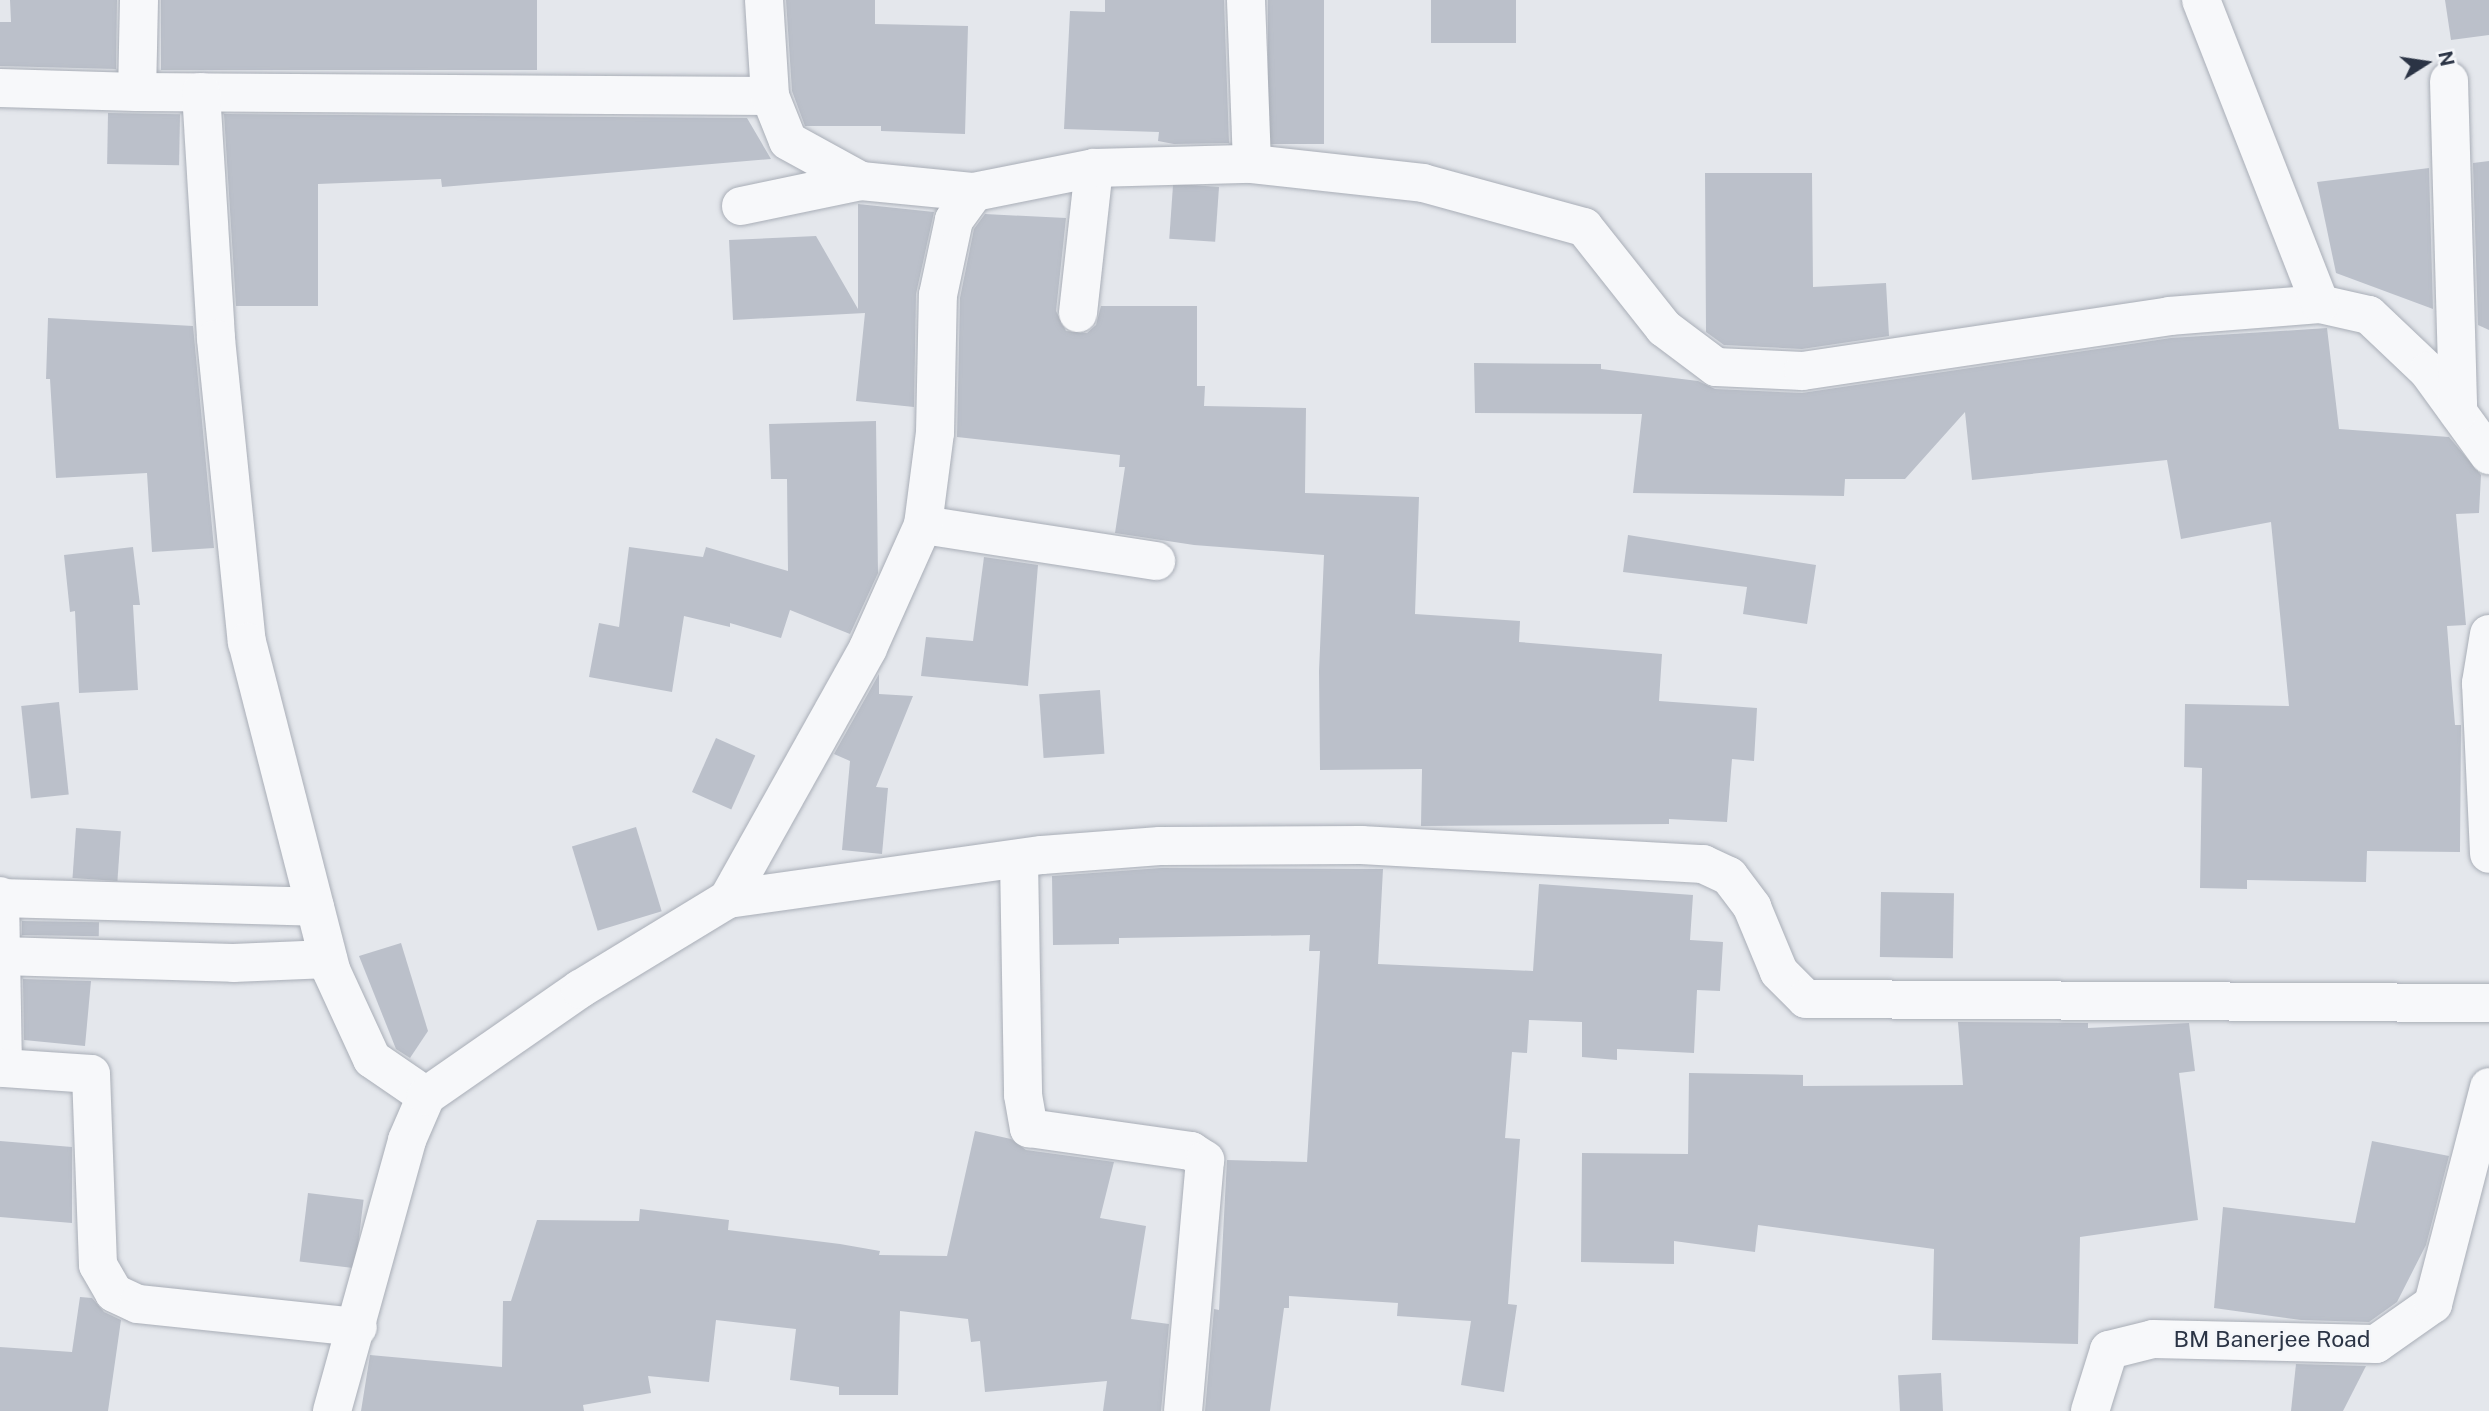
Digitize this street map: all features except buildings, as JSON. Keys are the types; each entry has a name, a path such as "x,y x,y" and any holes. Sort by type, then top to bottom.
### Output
{"street":[{"path":"137,92 139,0"},
{"path":"764,0 770,96 788,141 861,181"},
{"path":"1246,0 1252,164"},
{"path":"2201,0 2320,304"},
{"path":"2449,81 2458,412"},
{"path":"0,88 137,92 770,96"},
{"path":"201,92 216,340 247,642 328,959 372,1059 426,1096"},
{"path":"741,206 861,181 974,192 1094,168 1252,164 1423,183 1584,227 1664,328 1716,367 1803,371 2169,316 2320,304 2369,315 2428,371 2489,455"},
{"path":"1078,313 1094,168"},
{"path":"727,899 868,648 923,525 935,433 938,295 954,219 974,192"},
{"path":"923,525 1156,561"},
{"path":"2489,634 2481,683 2489,854"},
{"path":"332,1411 358,1326 407,1140 426,1096 580,989 727,899 1019,860 1160,846 1361,845 1703,864 1729,876 1752,907 1779,972 1807,999 2489,1003"},
{"path":"1019,860 1023,1095 1028,1128 1191,1151 1205,1160 1183,1411"},
{"path":"315,907 0,897 2,1068 91,1074 98,1265 114,1293 138,1304 358,1326"},
{"path":"1,956 233,962 328,959"},
{"name":"BM Banerjee Road","path":"2090,1411 2109,1350 2152,1339 2376,1343 2433,1304 2489,1087"}]}
